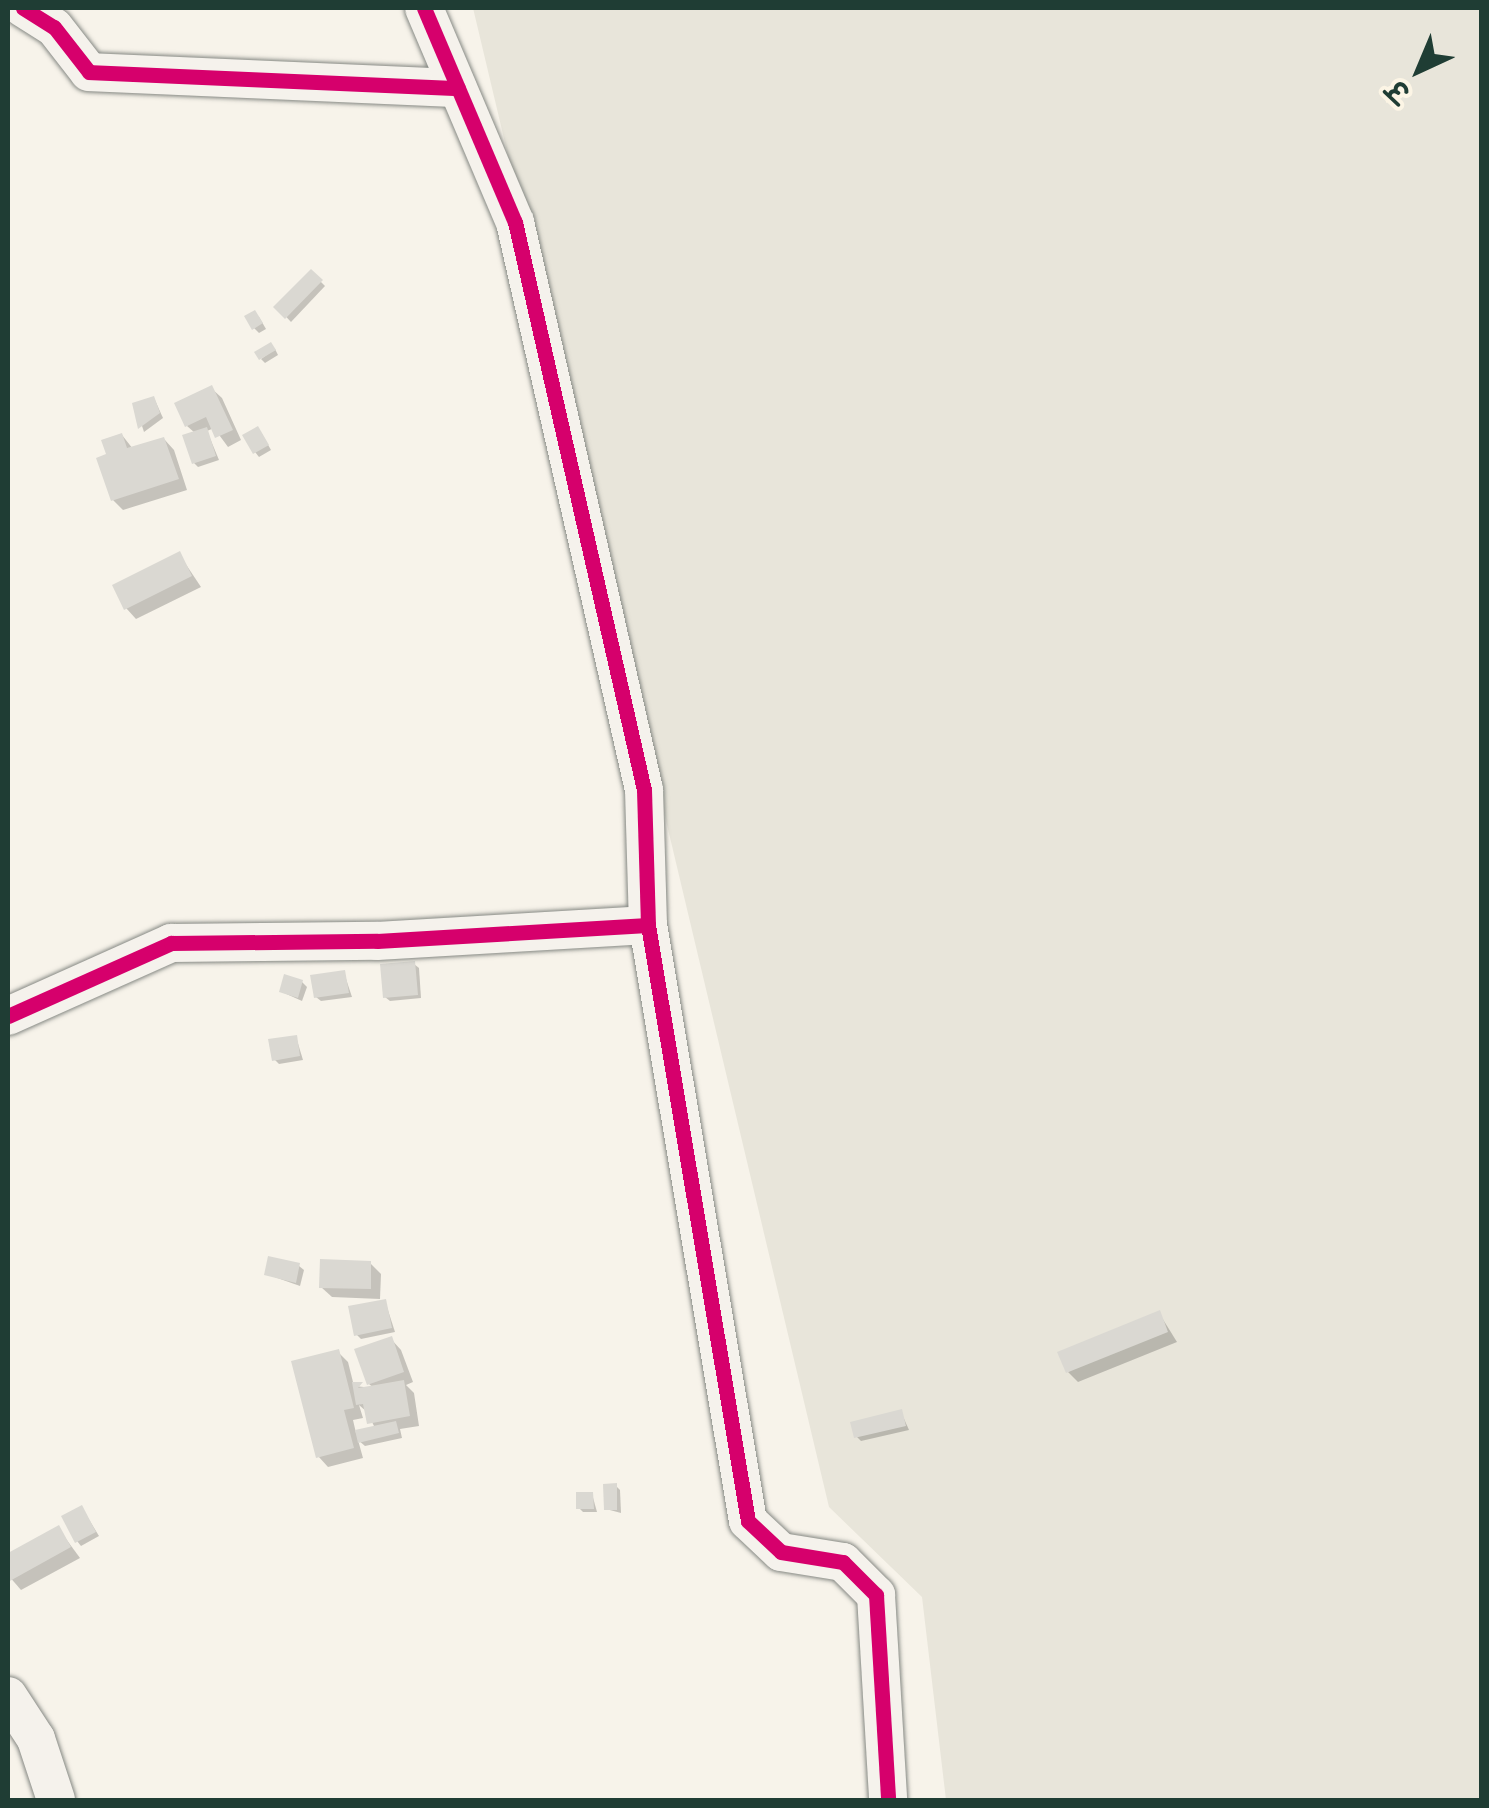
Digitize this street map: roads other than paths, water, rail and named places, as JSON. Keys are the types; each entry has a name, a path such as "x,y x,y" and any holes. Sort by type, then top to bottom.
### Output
{"street":[{"path":"23,8 54,26 89,72 458,88"},
{"path":"424,8 515,222 644,790 648,925 748,1520 781,1552 843,1562 876,1595 888,1800"},
{"path":"8,1016 171,943 377,941 648,925"},
{"path":"8,1696 36,1739 56,1800"}]}
